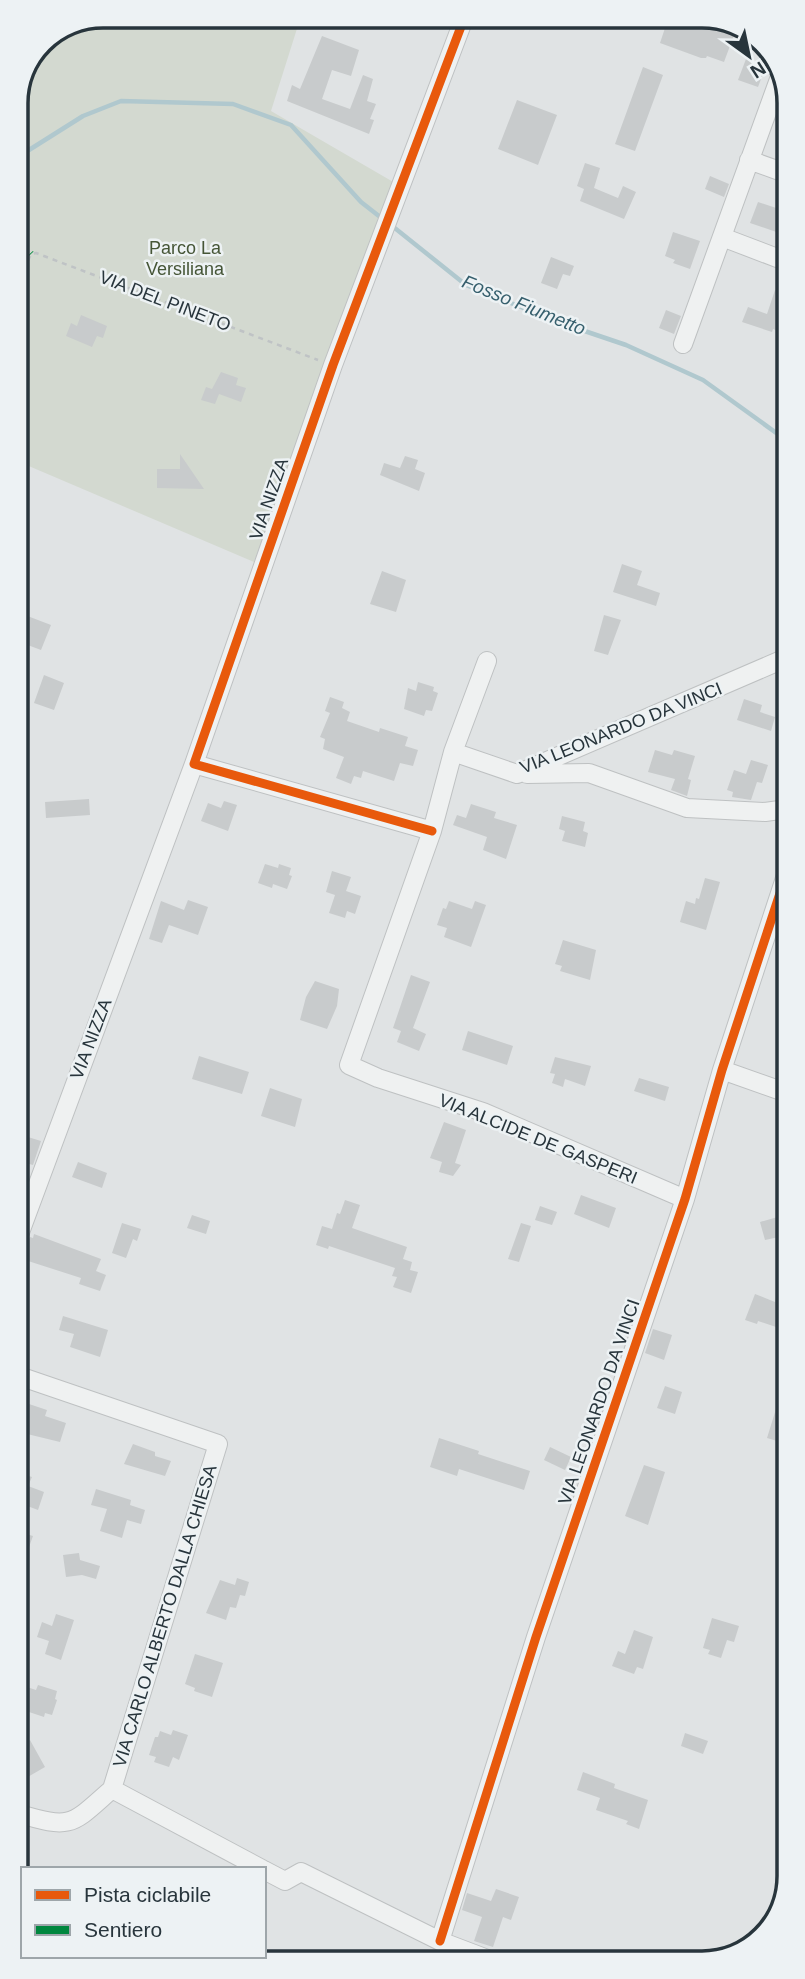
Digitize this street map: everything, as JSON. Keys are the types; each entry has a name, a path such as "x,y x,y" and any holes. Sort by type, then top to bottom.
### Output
{"street":[{"name":"VIA NIZZA","path":"28,1211 194,764 333,365 461,28"},
{"path":"683,344 776,88"},
{"path":"749,160 777,170"},
{"path":"722,237 777,258"},
{"path":"194,764 432,831 453,752 486,661"},
{"name":"VIA LEONARDO DA VINCI","path":"453,752 517,774 777,662"},
{"path":"517,774 589,773 687,808 777,810"},
{"name":"VIA ALCIDE DE GASPERI","path":"432,831 349,1065 378,1078 483,1112 685,1199"},
{"name":"VIA LEONARDO DA VINCI","path":"440,1941 536,1637 685,1199 722,1070 777,902"},
{"path":"722,1070 777,1089"},
{"name":"VIA CARLO ALBERTO DALLA CHIESA","path":"28,1379 218,1444 112,1789"},
{"path":"28,1816 58,1824 77,1820 112,1789 259,1867"},
{"path":"266,1871 285,1881 301,1872 440,1941 466,1951"}],"green space":[{"name":"Parco La Versiliana","path":"297,28 271,111 395,183 254,562 28,466 28,98 36,70 43,57 65,38 88,29"}],"building":[{"path":"665,28 717,29 734,35 724,62 707,56 701,58 660,43"},
{"path":"322,36 359,50 351,76 332,70 322,99 350,109 363,75 373,79 367,101 376,104 370,119 374,120 369,134 287,101 292,85 300,89"},
{"path":"746,59 766,66 758,87 738,80"},
{"path":"643,67 663,75 635,151 615,144"},
{"path":"517,100 557,115 538,165 498,149"},
{"path":"585,163 600,168 594,188 618,198 623,186 636,192 624,219 580,201 584,189 577,186"},
{"path":"710,176 729,184 724,197 705,189"},
{"path":"758,202 777,208 777,232 750,223"},
{"path":"673,232 700,241 690,269 673,263 675,260 665,256"},
{"path":"551,257 574,266 570,276 563,274 557,289 541,283"},
{"path":"775,290 777,331 773,329 772,332 742,322 748,307 767,314"},
{"path":"666,310 681,316 674,334 659,328"},
{"path":"81,315 107,326 103,338 97,336 92,347 66,336 71,323 77,326"},
{"path":"221,372 238,378 236,385 246,388 241,402 219,394 215,404 201,400 206,387 212,389"},
{"path":"180,454 204,489 157,488 157,469 180,469"},
{"path":"405,456 418,460 415,469 425,473 419,491 380,475 384,463 400,468"},
{"path":"622,564 642,571 637,585 660,593 656,606 613,592"},
{"path":"382,571 406,580 396,612 370,604"},
{"path":"604,615 621,620 608,655 594,651"},
{"path":"28,616 51,625 41,650 28,645"},
{"path":"44,675 64,683 54,710 34,703"},
{"path":"418,682 434,687 433,691 438,693 432,711 426,710 424,716 404,709 408,688 416,691"},
{"path":"330,697 344,702 342,708 350,712 347,721 379,732 380,728 408,737 405,746 418,750 413,766 400,763 394,781 363,771 361,778 354,776 351,784 336,778 344,757 323,749 325,739 320,737 330,713 325,711"},
{"path":"744,699 762,705 760,712 775,717 771,731 737,720"},
{"path":"655,750 672,755 674,750 695,756 688,779 691,780 687,796 671,790 675,779 648,772"},
{"path":"751,760 768,765 762,783 757,782 751,800 732,797 733,792 727,790 734,770 746,774"},
{"path":"89,799 90,815 46,818 45,802"},
{"path":"224,801 237,805 228,831 201,821 208,803 221,808"},
{"path":"471,804 496,812 494,818 517,825 506,859 483,850 487,837 453,825 457,815 466,818"},
{"path":"562,816 585,822 583,831 588,833 585,847 562,841 565,831 559,829"},
{"path":"265,864 278,868 279,864 291,868 289,875 292,876 287,889 258,883"},
{"path":"332,871 351,877 346,891 361,896 355,914 347,911 345,918 329,913 335,895 326,892"},
{"path":"705,878 720,882 706,930 680,922 686,901 695,904 696,898 699,899"},
{"path":"188,900 208,907 198,935 169,925 162,943 149,939 161,901 184,910"},
{"path":"449,901 472,909 475,901 486,905 471,947 444,937 447,928 437,925 443,908 446,909"},
{"path":"563,940 596,950 590,980 560,971 562,966 555,964"},
{"path":"411,975 430,982 413,1028 426,1034 419,1051 397,1042 401,1031 393,1028"},
{"path":"315,981 339,989 337,1006 327,1029 300,1020 306,997"},
{"path":"468,1031 513,1046 507,1065 462,1050"},
{"path":"199,1056 249,1072 242,1094 192,1079"},
{"path":"555,1057 591,1066 585,1086 565,1079 563,1087 552,1083 555,1074 550,1073"},
{"path":"639,1078 669,1087 665,1101 634,1091"},
{"path":"270,1088 302,1099 295,1127 261,1116"},
{"path":"444,1122 466,1130 455,1163 461,1165 453,1176 439,1172 442,1162 430,1158"},
{"path":"28,1137 41,1141 33,1165 28,1164"},
{"path":"78,1162 107,1173 102,1188 72,1177"},
{"path":"581,1195 616,1208 609,1228 574,1214"},
{"path":"345,1200 360,1205 352,1228 407,1247 403,1259 412,1262 410,1270 418,1272 411,1293 393,1287 397,1277 392,1276 395,1268 329,1246 328,1249 316,1245 322,1226 332,1229"},
{"path":"540,1206 557,1212 552,1225 535,1220"},
{"path":"192,1215 210,1221 206,1234 187,1228"},
{"path":"777,1217 777,1237 765,1240 760,1222"},
{"path":"122,1223 141,1229 137,1241 133,1239 126,1258 112,1253"},
{"path":"521,1223 531,1226 519,1262 508,1259"},
{"path":"34,1234 101,1259 96,1271 106,1275 100,1291 79,1284 81,1278 28,1261 28,1241 30,1237 33,1238"},
{"path":"755,1294 775,1302 777,1297 777,1327 745,1320"},
{"path":"63,1316 108,1330 100,1357 70,1347 74,1334 59,1330"},
{"path":"653,1329 672,1335 664,1360 645,1353"},
{"path":"665,1386 682,1392 675,1414 657,1408"},
{"path":"29,1404 47,1410 45,1416 66,1423 60,1442 28,1434"},
{"path":"776,1409 777,1441 767,1438"},
{"path":"439,1438 530,1471 524,1490 459,1469 457,1476 430,1467"},
{"path":"133,1444 171,1461 165,1476 124,1464"},
{"path":"550,1447 571,1457 565,1470 544,1460"},
{"path":"644,1465 665,1472 648,1525 625,1516"},
{"path":"28,1486 44,1492 38,1510 28,1506"},
{"path":"96,1489 131,1500 130,1505 145,1510 141,1524 127,1520 122,1538 100,1531 107,1509 91,1505"},
{"path":"28,1535 33,1536 28,1550"},
{"path":"79,1553 80,1560 100,1566 96,1579 82,1575 66,1577 63,1555"},
{"path":"237,1578 249,1582 245,1596 240,1595 236,1608 230,1607 226,1620 206,1613 220,1580 235,1585"},
{"path":"56,1614 74,1620 61,1660 45,1654 49,1641 37,1637 42,1622 52,1626"},
{"path":"712,1618 739,1626 734,1642 727,1640 721,1658 708,1654 710,1650 703,1648"},
{"path":"634,1630 653,1637 643,1669 637,1667 634,1674 612,1666 618,1651 625,1654"},
{"path":"195,1654 223,1663 212,1697 194,1691 195,1688 185,1684"},
{"path":"38,1685 57,1691 52,1715 45,1713 44,1717 28,1712 28,1687 36,1690"},
{"path":"173,1730 188,1735 179,1760 173,1757 169,1767 154,1762 156,1757 149,1755 155,1737 158,1737 160,1731 171,1735"},
{"path":"685,1733 708,1741 703,1754 681,1746"},
{"path":"30,1740 45,1767 28,1777"},
{"path":"583,1772 615,1784 614,1788 648,1800 639,1829 626,1824 628,1821 596,1810 600,1798 577,1790"},
{"path":"496,1889 519,1897 511,1920 503,1917 493,1947 474,1941 482,1917 462,1910 467,1893 491,1901"}],"waterway":[{"name":"Fosso Fiumetto","path":"28,150 83,116 121,101 233,104 291,125 361,202 384,220"},
{"name":"Fosso Fiumetto","path":"391,225 466,285 558,322 626,345 703,380 777,433"}],"marked path":[{"path":"28,251 31,254"}],"cycle path":[{"path":"432,831 194,764 333,365 460,28"},
{"path":"440,1941 536,1637 685,1199 722,1070 777,902"}]}
